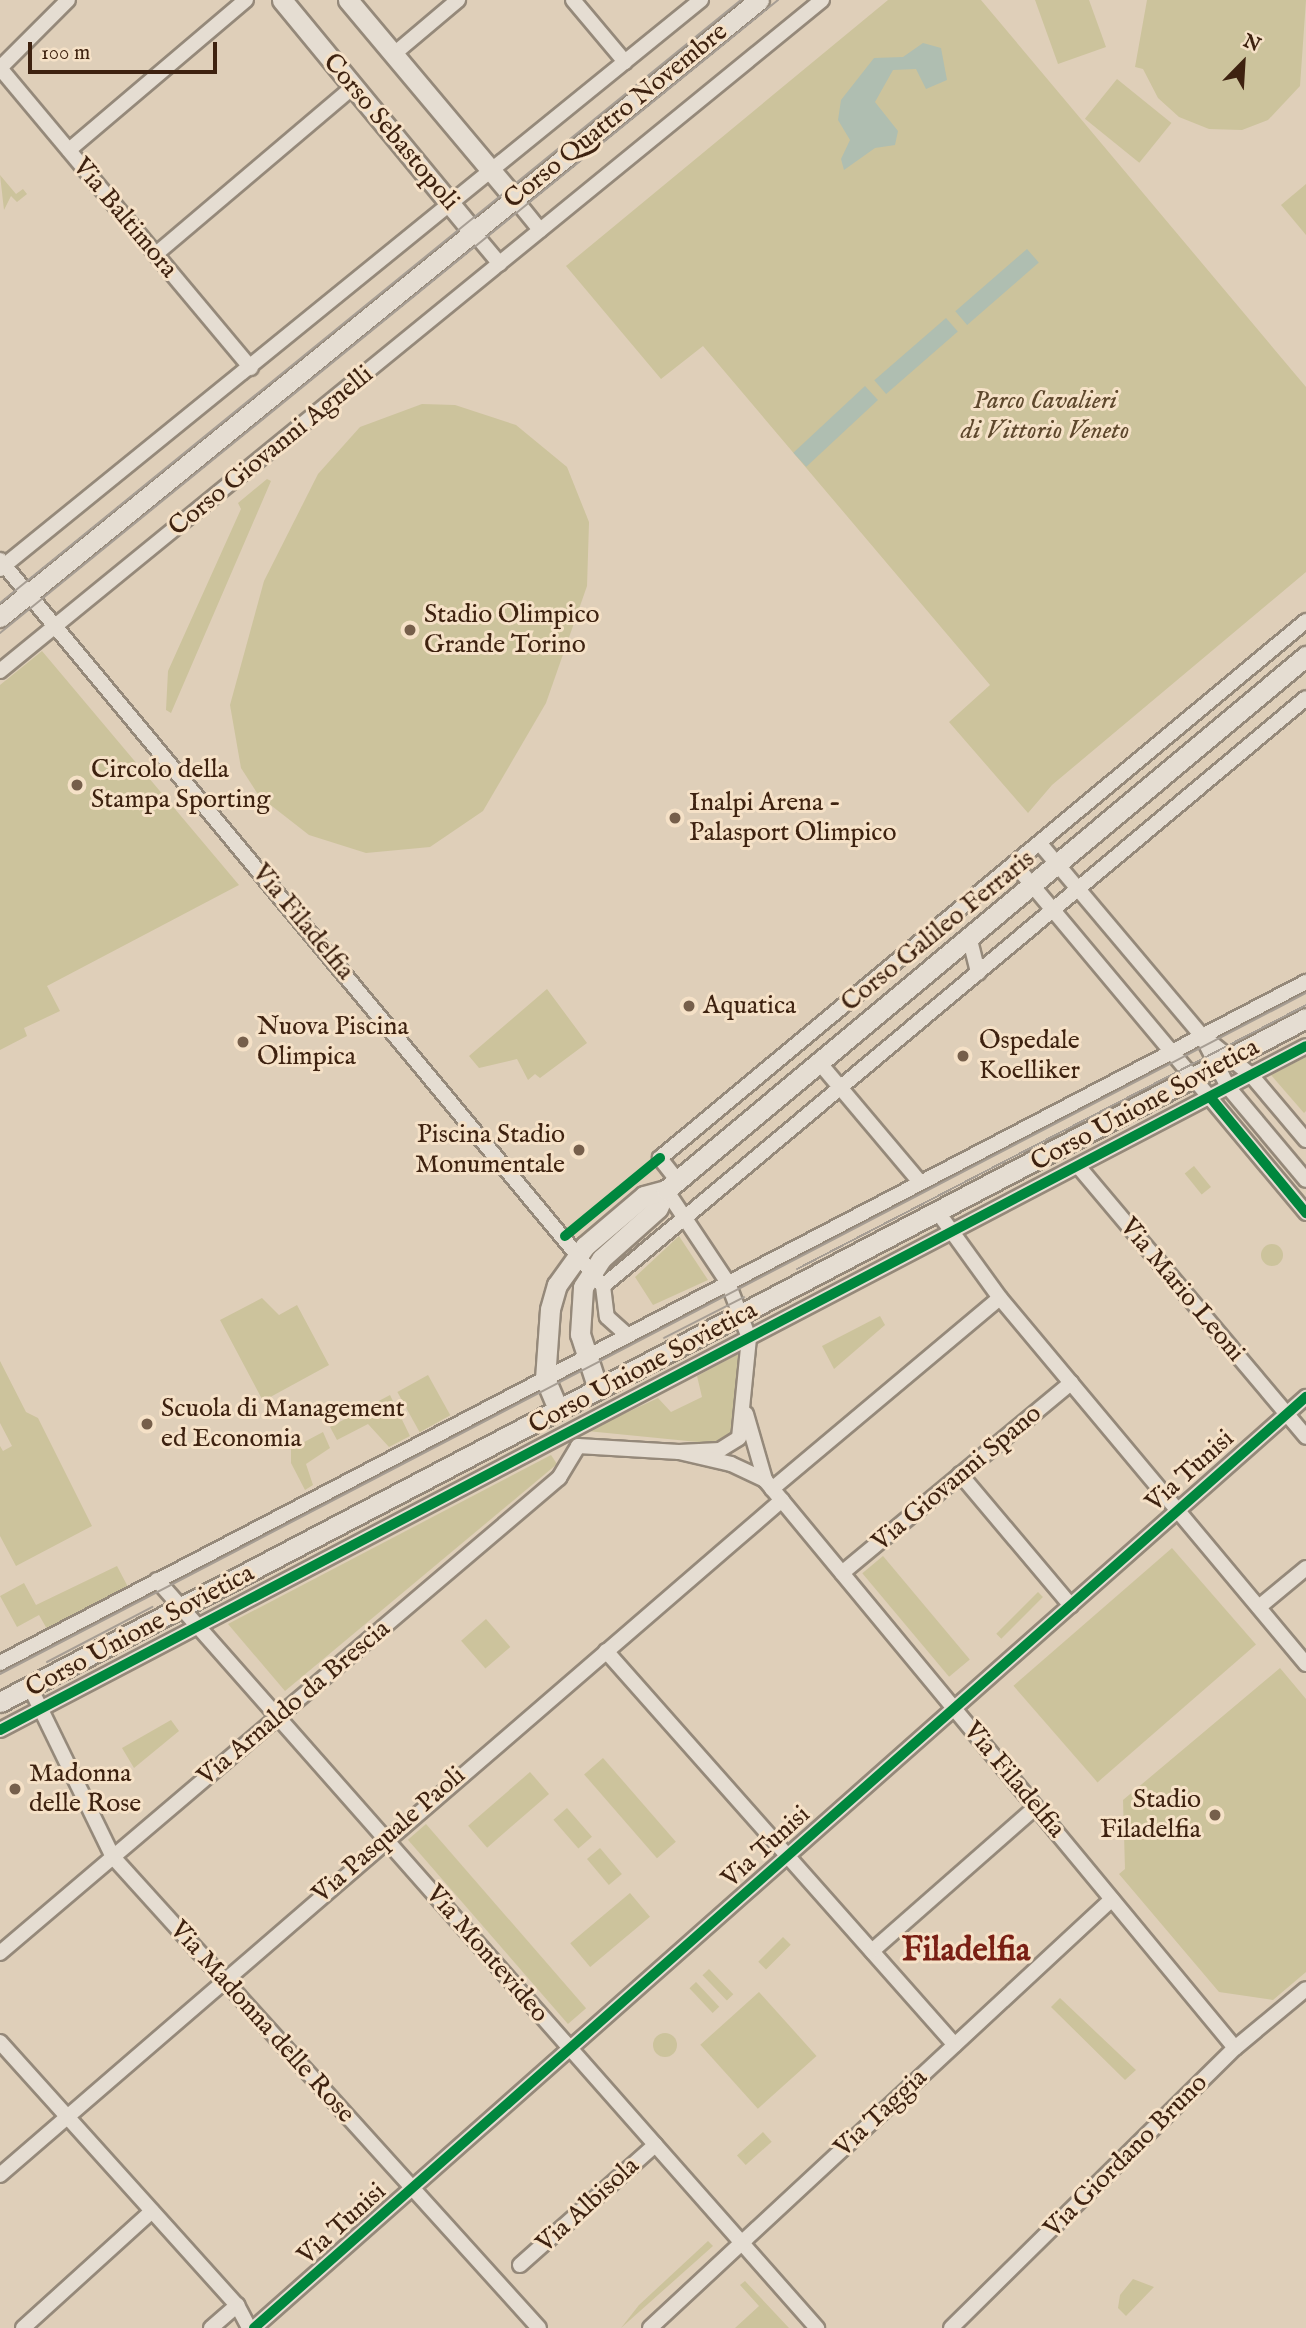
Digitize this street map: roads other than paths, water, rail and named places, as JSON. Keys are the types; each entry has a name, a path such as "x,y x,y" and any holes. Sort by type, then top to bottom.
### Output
{"main road":[{"name":"Corso Sebastopoli","path":"282,0 474,233"},
{"name":"Corso Sebastopoli","path":"348,0 515,199"},
{"name":"Corso Quattro Novembre","path":"474,233 759,0"},
{"name":"Corso Giovanni Agnelli","path":"0,617 474,233"},
{"name":"Corso Galileo Ferraris","path":"671,1185 1306,656"},
{"name":"Corso Unione Sovietica","path":"0,1702 1306,1017"},
{"path":"558,1409 545,1378 553,1296 579,1253 644,1196 671,1185"},
{"path":"598,1389 587,1357 578,1307 598,1278 658,1208 671,1185"}],"street":[{"path":"0,68 68,0"},
{"path":"69,150 246,0"},
{"path":"394,54 458,0"},
{"path":"573,0 625,62"},
{"name":"Corso Quattro Novembre","path":"453,205 701,0"},
{"name":"Corso Quattro Novembre","path":"540,230 822,0"},
{"name":"Via Baltimora","path":"0,68 251,368"},
{"path":"156,254 354,86"},
{"name":"Corso Sebastopoli","path":"515,199 540,230"},
{"path":"1,564 453,205"},
{"name":"Corso Giovanni Agnelli","path":"0,671 540,230"},
{"name":"Corso Sebastopoli","path":"474,233 500,264"},
{"name":"Via Filadelfia","path":"1,564 29,594 598,1278"},
{"name":"Corso Galileo Ferraris","path":"671,1185 660,1158 1017,867 1306,621"},
{"path":"627,1335 607,1317 598,1278 685,1218 1306,698"},
{"path":"1042,846 1202,1036 1211,1066 1210,1097 1306,1213"},
{"path":"1017,867 1173,1051 1211,1066 1251,1075 1306,1140"},
{"name":"Corso Galileo Ferraris","path":"969,936 978,973"},
{"name":"Corso Unione Sovietica","path":"0,1663 919,1181 1306,982"},
{"name":"Corso Unione Sovietica","path":"0,1730 1306,1046"},
{"path":"818,1060 919,1181"},
{"path":"1211,1066 1306,1180"},
{"name":"Via Mario Leoni","path":"1078,1166 1287,1415"},
{"path":"671,1185 685,1218 744,1312 750,1338 746,1414 731,1446 679,1452"},
{"path":"937,1211 948,1234 1000,1298 1306,1664"},
{"path":"773,1490 1000,1298"},
{"name":"Via Giovanni Spano","path":"842,1573 1071,1383"},
{"path":"598,1389 609,1411"},
{"name":"Via Tunisi","path":"251,2328 415,2190 1306,1397"},
{"path":"558,1409 578,1446 679,1452 732,1464 773,1490"},
{"path":"746,1414 773,1490"},
{"path":"1287,1415 1306,1437"},
{"name":"Via Arnaldo da Brescia","path":"0,1953 559,1478 578,1446"},
{"path":"960,1474 1071,1606"},
{"name":"Via Filadelfia","path":"773,1490 1235,2048"},
{"name":"Via Pasquale Paoli","path":"0,2175 222,1977 606,1651 773,1490"},
{"path":"1259,1608 1306,1568"},
{"name":"Via Montevideo","path":"157,1580 817,2328"},
{"path":"606,1651 955,2045"},
{"name":"Via Madonna delle Rose","path":"30,1687 113,1857 539,2328"},
{"path":"872,1951 1036,1807"},
{"name":"Via Taggia","path":"650,2328 1112,1899"},
{"name":"Via Giordano Bruno","path":"950,2328 1235,2048 1306,1989"},
{"path":"0,2042 237,2305 251,2328"},
{"name":"Via Albisola","path":"520,2265 655,2145"},
{"path":"23,2328 152,2211"},
{"path":"211,2328 237,2305"}],"tram line":[{"path":"0,603 741,0"},
{"path":"0,633 778,0"},
{"path":"0,1674 1306,993"},
{"path":"797,1269 1306,1005"},
{"path":"664,1338 744,1297"},
{"path":"47,1662 152,1607"}],"place":[{"name":"Stadio Olimpico Grande Torino","path":"410,630"},
{"name":"Circolo della Stampa Sporting","path":"77,785"},
{"name":"Inalpi Arena - Palasport Olimpico","path":"675,818"},
{"name":"Aquatica","path":"689,1006"},
{"name":"Nuova Piscina Olimpica","path":"243,1042"},
{"name":"Ospedale Koelliker","path":"963,1056"},
{"name":"Piscina Stadio Monumentale","path":"579,1150"},
{"name":"Scuola di Management ed Economia","path":"147,1424"},
{"name":"Madonna delle Rose","path":"15,1789"},
{"name":"Stadio Filadelfia","path":"1215,1815"}],"district":[{"name":"Filadelfia","path":"966,1952"}],"park label":[{"name":"Parco Cavalieri di Vittorio Veneto","path":"1045,416"}]}
